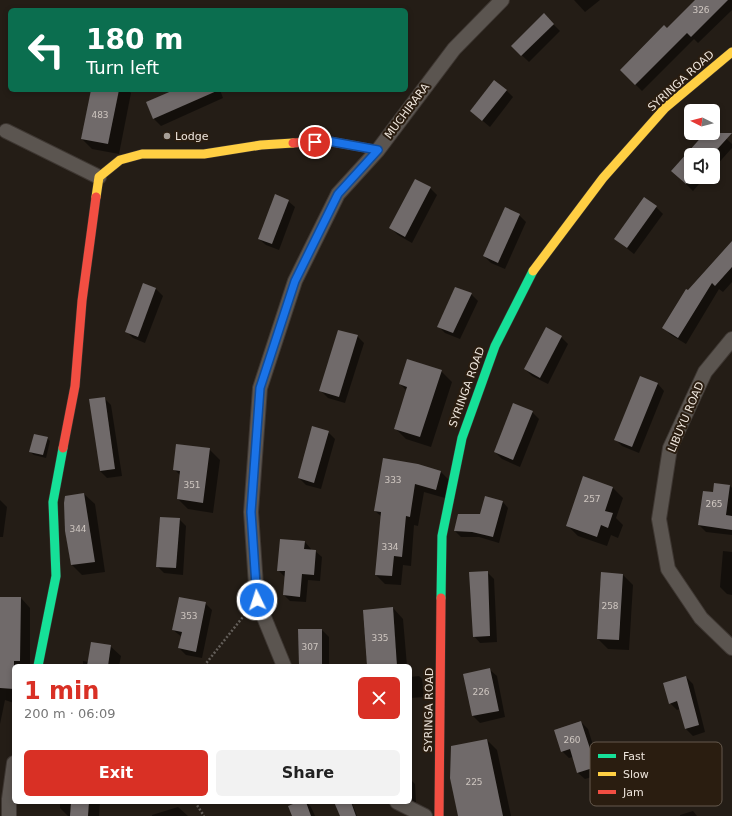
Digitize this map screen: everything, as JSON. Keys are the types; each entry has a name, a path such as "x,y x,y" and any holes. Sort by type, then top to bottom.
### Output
{"street":[{"name":"MUCHIRARA","path":"283,664 257,600 251,512 260,388 295,281 338,194 378,150 454,49 502,0"},
{"name":"SYRINGA ROAD","path":"439,816 442,536 462,438 495,346 534,269 603,178 665,108 732,52"},
{"path":"6,131 99,177"},
{"path":"38,664 56,576 53,502 75,386 83,294 99,177 120,160 142,154 204,154 261,145 328,141 378,150"},
{"name":"LIBUYU ROAD","path":"732,339 705,372 670,448 659,519 668,569 700,618 732,648"},
{"path":"9,816 12,770"},
{"path":"401,804 425,816"}],"path":[{"path":"206,664 257,600"},
{"path":"196,804 204,816"}],"building":[{"path":"695,0 728,0 691,37 687,33 635,85 620,70 664,25 667,28"},
{"path":"544,13 554,24 521,56 511,46"},
{"path":"494,80 507,90 482,121 470,111"},
{"path":"91,92 119,92 108,144 81,139"},
{"path":"169,92 214,92 153,119 146,102"},
{"path":"720,133 732,133 718,148 692,148 699,140 720,140"},
{"path":"684,156 684,182 671,171"},
{"path":"415,179 431,187 405,237 389,228"},
{"path":"275,194 289,200 272,244 258,239"},
{"path":"644,197 657,206 627,248 614,239"},
{"path":"505,207 520,214 498,263 483,256"},
{"path":"732,241 732,267 715,286 712,283 678,338 662,328 686,289 688,290"},
{"path":"143,283 156,288 138,337 125,332"},
{"path":"455,287 472,293 453,333 437,327"},
{"path":"546,327 562,336 540,378 524,369"},
{"path":"338,330 358,335 339,397 319,391"},
{"path":"407,359 442,370 420,437 394,429 407,387 399,384"},
{"path":"640,376 658,383 632,447 614,440"},
{"path":"105,397 115,469 100,471 89,399"},
{"path":"513,403 533,411 513,460 494,452"},
{"path":"312,426 329,431 314,483 298,478"},
{"path":"34,434 48,437 43,455 29,452"},
{"path":"176,444 210,448 203,503 177,499 180,471 173,470"},
{"path":"383,458 418,464 441,471 436,490 415,484 410,517 406,516 402,557 394,556 392,576 375,575 381,512 374,511"},
{"path":"583,476 613,487 605,511 613,513 608,528 601,525 597,537 566,526"},
{"path":"714,483 730,485 726,515 732,516 732,530 698,525 703,491 713,492"},
{"path":"84,493 95,562 71,565 65,531 65,496"},
{"path":"485,496 503,501 493,537 472,532 454,531 458,514 480,514"},
{"path":"160,517 180,518 176,568 156,567"},
{"path":"280,539 305,541 304,549 316,550 314,575 302,574 300,597 283,595 285,571 277,571"},
{"path":"488,571 490,636 473,637 469,572"},
{"path":"601,572 623,574 619,640 597,639"},
{"path":"0,597 21,597 20,661 14,661 14,664 12,664 12,689 0,688"},
{"path":"179,597 206,602 196,652 178,648 182,632 172,630"},
{"path":"393,607 397,664 367,664 363,610"},
{"path":"298,629 322,629 322,664 299,664"},
{"path":"91,642 111,645 108,664 87,664"},
{"path":"490,668 499,711 472,716 463,674"},
{"path":"686,676 699,725 685,729 677,701 669,704 663,683"},
{"path":"581,721 590,749 590,769 577,773 570,749 561,752 554,730"},
{"path":"487,739 503,816 458,816 450,778 451,746"},
{"path":"71,804 89,804 88,816 70,816"},
{"path":"293,804 307,804 311,816 292,816 288,806"},
{"path":"335,804 352,804 356,816 340,816"}],"traffic: fast":[{"path":"441,598 442,536 462,438 495,346 533,271"},
{"path":"38,664 56,576 53,502 63,448"}],"traffic: slow":[{"path":"533,271 603,178 665,108 732,52"},
{"path":"96,197 99,177 120,160 142,154 204,154 261,145 293,143"}],"traffic: jam":[{"path":"293,143 328,141 378,150"},
{"path":"63,448 75,386 82,301 96,197"},
{"path":"439,816 441,598"}],"place":[{"name":"Lodge","path":"167,136"}],"route":[{"path":"257,600 251,512 260,388 295,281 338,194 378,150 328,141 315,142"}]}
